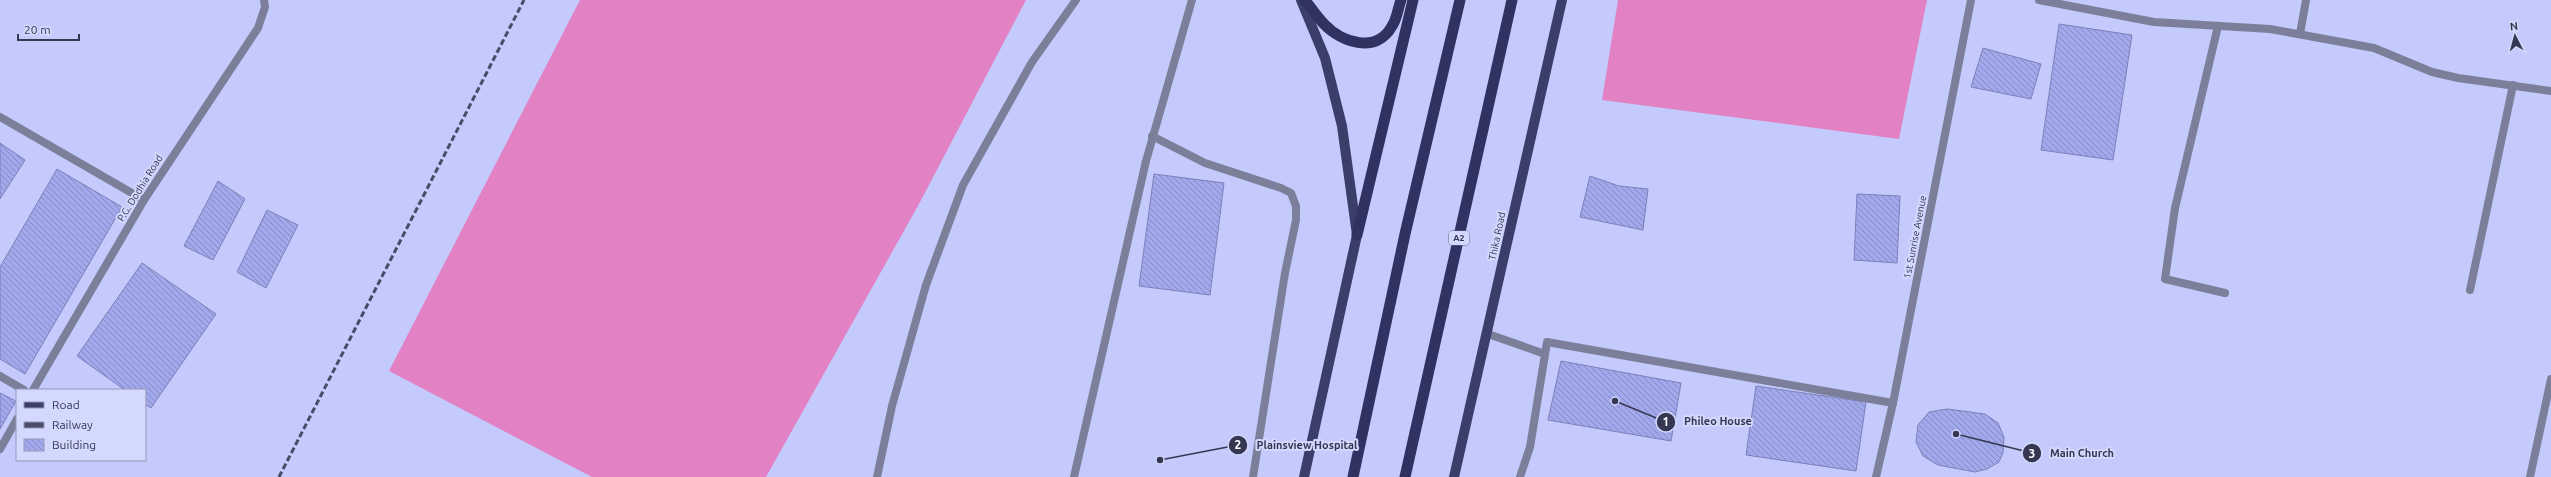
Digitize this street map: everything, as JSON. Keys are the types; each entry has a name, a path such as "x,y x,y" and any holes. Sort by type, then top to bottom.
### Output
{"highway":[{"path":"1305,0 1325,25 1351,42 1372,43 1384,37 1392,26 1401,0"},
{"path":"1357,235 1413,0"},
{"path":"1354,477 1405,234 1460,0"},
{"name":"A2","path":"1405,477 1512,0"}],"main road":[{"path":"1301,0 1325,58 1342,126 1357,235 1304,477"},
{"name":"Thika Road","path":"1454,477 1488,334 1562,0"}],"street":[{"name":"P.G. Dodhia Road","path":"34,389 144,200 258,28 265,7 264,0"},
{"path":"877,477 892,406 926,285 963,185 1032,62 1076,0"},
{"path":"1074,477 1152,136 1192,0"},
{"name":"1st Sunrise Avenue","path":"1876,477 1893,402 1970,0"},
{"path":"2039,0 2154,22 2270,29 2300,34 2374,48 2432,72 2458,78 2551,91"},
{"path":"2300,34 2306,0"},
{"path":"2218,26 2175,208 2165,279 2225,293"},
{"path":"2470,290 2513,85"},
{"path":"0,117 144,200"},
{"path":"1152,136 1206,163 1281,188 1291,193 1296,206 1296,220 1284,273 1253,477"},
{"path":"1488,334 1545,354"},
{"path":"1520,477 1530,447 1547,342 1893,402"},
{"path":"0,376 22,389"},
{"path":"2530,477 2551,379"},
{"path":"0,449 16,421"}],"shaded area":[{"path":"580,0 1026,0 919,204 766,477 592,477 389,371"},
{"path":"1618,0 1927,0 1899,139 1602,100"}],"building":[{"path":"2059,24 2132,35 2113,160 2041,150"},
{"path":"1983,48 2041,64 2031,99 1971,87"},
{"path":"0,143 25,160 0,199"},
{"path":"57,169 122,207 25,374 0,359 0,267"},
{"path":"1154,174 1224,183 1210,295 1139,286"},
{"path":"1590,176 1619,186 1648,189 1643,230 1580,217"},
{"path":"218,181 245,199 213,260 184,246"},
{"path":"1857,194 1900,196 1897,263 1854,260"},
{"path":"267,210 298,225 266,288 237,272"},
{"path":"142,263 216,314 151,408 146,405 146,389 124,389 77,356"},
{"path":"1561,361 1681,383 1671,441 1548,420"},
{"path":"1756,386 1866,402 1856,471 1746,455"},
{"path":"0,393 16,401 0,429"},
{"path":"1947,409 1985,414 1998,423 2004,437 2003,453 1999,462 1987,469 1975,472 1938,465 1923,456 1916,442 1918,425 1929,412"}],"railway":[{"path":"279,477 524,0"}],"place":[{"name":"Phileo House","path":"1615,401"},
{"name":"Main Church","path":"1956,434"},
{"name":"Plainsview Hospital","path":"1160,460"}]}
